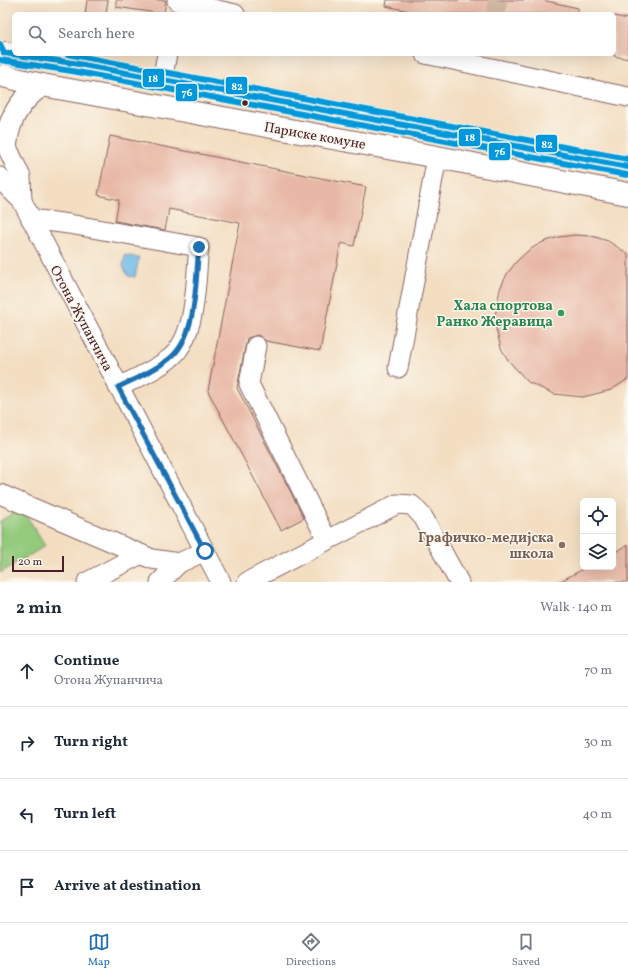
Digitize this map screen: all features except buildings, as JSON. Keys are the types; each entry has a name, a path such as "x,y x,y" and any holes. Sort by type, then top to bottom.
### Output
{"main road":[{"path":"1,79 5,60 2,48"},
{"name":"Париске комуне","path":"2,48 12,50"},
{"name":"Париске комуне","path":"42,56 162,80 628,167"},
{"name":"Париске комуне","path":"1,79 42,85 437,157 628,194"},
{"path":"3,138 15,111 32,92 42,85"}],"street":[{"path":"176,5 222,12"},
{"path":"162,80 167,56"},
{"path":"445,56 485,60 628,97"},
{"name":"Отона Жупанчича","path":"3,138 20,176 22,202"},
{"path":"398,368 437,157"},
{"name":"Отона Жупанчича","path":"0,177 4,184 22,202 221,582"},
{"path":"31,219 199,247 191,318 189,330 184,341 169,359 118,387"},
{"path":"256,346 249,384 327,540"},
{"path":"0,494 141,554 164,562 179,563"},
{"path":"247,582 397,504 412,505 424,517 459,582"},
{"path":"160,582 179,563 205,551"},
{"path":"87,582 141,554"}],"green space":[{"path":"22,508 45,546 0,573 0,521"}],"water":[{"path":"125,255 139,258 135,277 128,276 123,266"}],"tunnel":[{"path":"495,12 498,0"}],"transit line":[{"name":"18","path":"0,44 4,53 12,54"},
{"name":"18","path":"25,56 73,63 628,167"},
{"name":"82","path":"78,56 628,159"},
{"name":"76","path":"0,60 72,71 627,175"}],"place":[{"name":"Хала спортова Ранко Жеравица","path":"561,313"},
{"name":"Графичко-медијска школа","path":"562,545"}],"route":[{"path":"199,247 191,318 189,330 184,341 169,359 148,372 118,387 205,551"}]}
